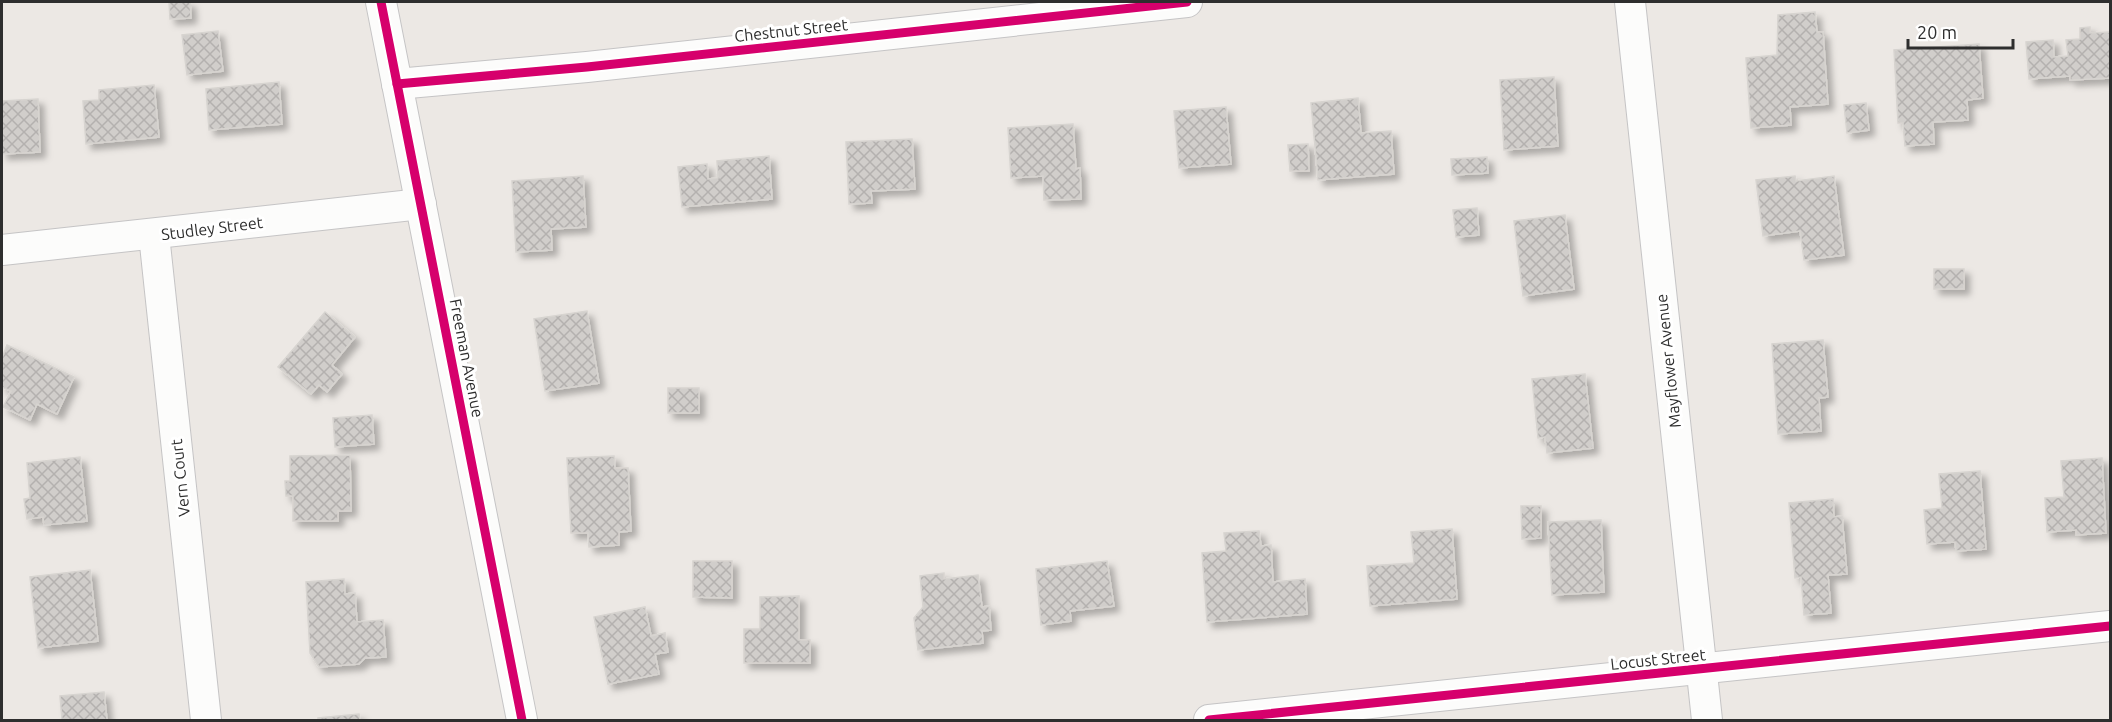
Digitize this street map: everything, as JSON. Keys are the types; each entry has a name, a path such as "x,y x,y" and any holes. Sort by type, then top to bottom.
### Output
{"street":[{"name":"Freeman Avenue","path":"381,2 522,720"},
{"name":"Chestnut Street","path":"397,84 599,66 1187,2"},
{"name":"Mayflower Avenue","path":"1630,2 1707,720"},
{"name":"Studley Street","path":"2,250 421,204"},
{"name":"Vern Court","path":"154,235 206,720"},
{"name":"Locust Street","path":"1209,720 2110,626"}],"building":[{"path":"169,2 190,2 191,18 170,19"},
{"path":"1815,12 1817,32 1823,32 1828,104 1790,107 1791,125 1751,128 1746,58 1777,55 1778,15"},
{"path":"2090,27 2090,33 2110,32 2110,78 2070,80 2070,76 2029,79 2026,42 2053,40 2054,57 2068,56 2066,40 2080,39 2080,28"},
{"path":"218,31 223,71 187,75 182,35"},
{"path":"1979,44 1983,98 1967,100 1968,120 1933,122 1934,144 1905,146 1903,123 1898,123 1894,50"},
{"path":"1554,77 1558,146 1504,150 1500,80"},
{"path":"279,82 282,124 209,130 206,89"},
{"path":"154,85 159,137 86,144 83,101 99,100 99,90"},
{"path":"1358,98 1361,133 1391,131 1394,174 1318,180 1311,103"},
{"path":"38,99 40,152 2,154 2,101"},
{"path":"1866,103 1869,130 1847,133 1844,105"},
{"path":"1226,107 1231,164 1179,168 1174,111"},
{"path":"1073,124 1076,169 1080,168 1081,199 1044,200 1043,176 1011,178 1008,128"},
{"path":"912,139 915,189 871,191 872,203 849,204 846,142"},
{"path":"1308,144 1309,171 1290,171 1288,145"},
{"path":"769,156 772,199 682,207 678,167 707,164 708,179 718,178 717,161"},
{"path":"1487,157 1488,173 1452,175 1451,159"},
{"path":"583,176 586,227 551,229 552,250 516,252 512,181"},
{"path":"1795,176 1796,181 1834,176 1844,255 1804,260 1800,231 1763,236 1756,180"},
{"path":"1477,208 1479,235 1456,237 1453,210"},
{"path":"1565,215 1574,289 1523,296 1514,221"},
{"path":"1934,269 1964,269 1964,289 1934,289"},
{"path":"587,311 599,383 545,391 534,319"},
{"path":"325,312 355,337 332,365 342,374 327,392 319,385 311,394 278,367"},
{"path":"1823,340 1828,397 1819,398 1821,431 1778,434 1772,344"},
{"path":"7,345 74,377 57,414 37,404 30,420 3,407 11,391 2,387 2,358"},
{"path":"1585,374 1593,448 1547,453 1545,437 1538,438 1532,379"},
{"path":"668,388 699,388 699,413 668,413"},
{"path":"372,415 374,444 335,447 333,418"},
{"path":"350,455 351,511 338,511 338,521 293,521 293,496 286,496 285,481 290,481 290,456"},
{"path":"614,456 615,468 628,468 631,531 619,532 619,545 589,547 588,533 571,533 567,458"},
{"path":"80,457 87,521 44,525 43,517 27,519 24,499 30,498 27,463"},
{"path":"2102,458 2106,533 2076,535 2076,530 2047,532 2045,498 2064,497 2061,461"},
{"path":"1980,471 1986,549 1956,551 1955,542 1927,544 1924,510 1942,508 1939,474"},
{"path":"1833,499 1834,517 1842,516 1847,574 1828,575 1831,613 1804,615 1801,577 1795,578 1789,503"},
{"path":"1521,506 1541,506 1541,538 1522,539"},
{"path":"1601,520 1604,592 1552,595 1548,522"},
{"path":"1452,529 1457,599 1370,606 1367,566 1414,563 1411,532"},
{"path":"1259,531 1261,546 1271,545 1273,582 1305,579 1307,614 1207,622 1202,553 1226,551 1224,533"},
{"path":"693,561 732,561 732,598 693,597"},
{"path":"1107,561 1114,606 1070,611 1071,621 1041,625 1036,569"},
{"path":"90,570 98,641 38,648 30,577"},
{"path":"944,573 944,579 978,575 982,607 989,606 991,630 982,631 983,643 918,650 914,618 923,607 920,576"},
{"path":"344,579 345,594 355,593 357,622 383,620 386,657 365,658 359,664 319,667 310,653 306,582"},
{"path":"799,596 799,640 810,640 810,663 744,663 744,629 760,629 760,597"},
{"path":"645,607 651,636 665,633 668,652 655,654 659,674 608,684 594,617"},
{"path":"104,692 107,720 62,720 60,696"},
{"path":"359,714 360,720 318,720 318,718"}],"cycle path":[{"path":"381,2 522,720"},
{"path":"397,84 587,67 1187,2"},
{"path":"1209,720 2110,626"}]}
